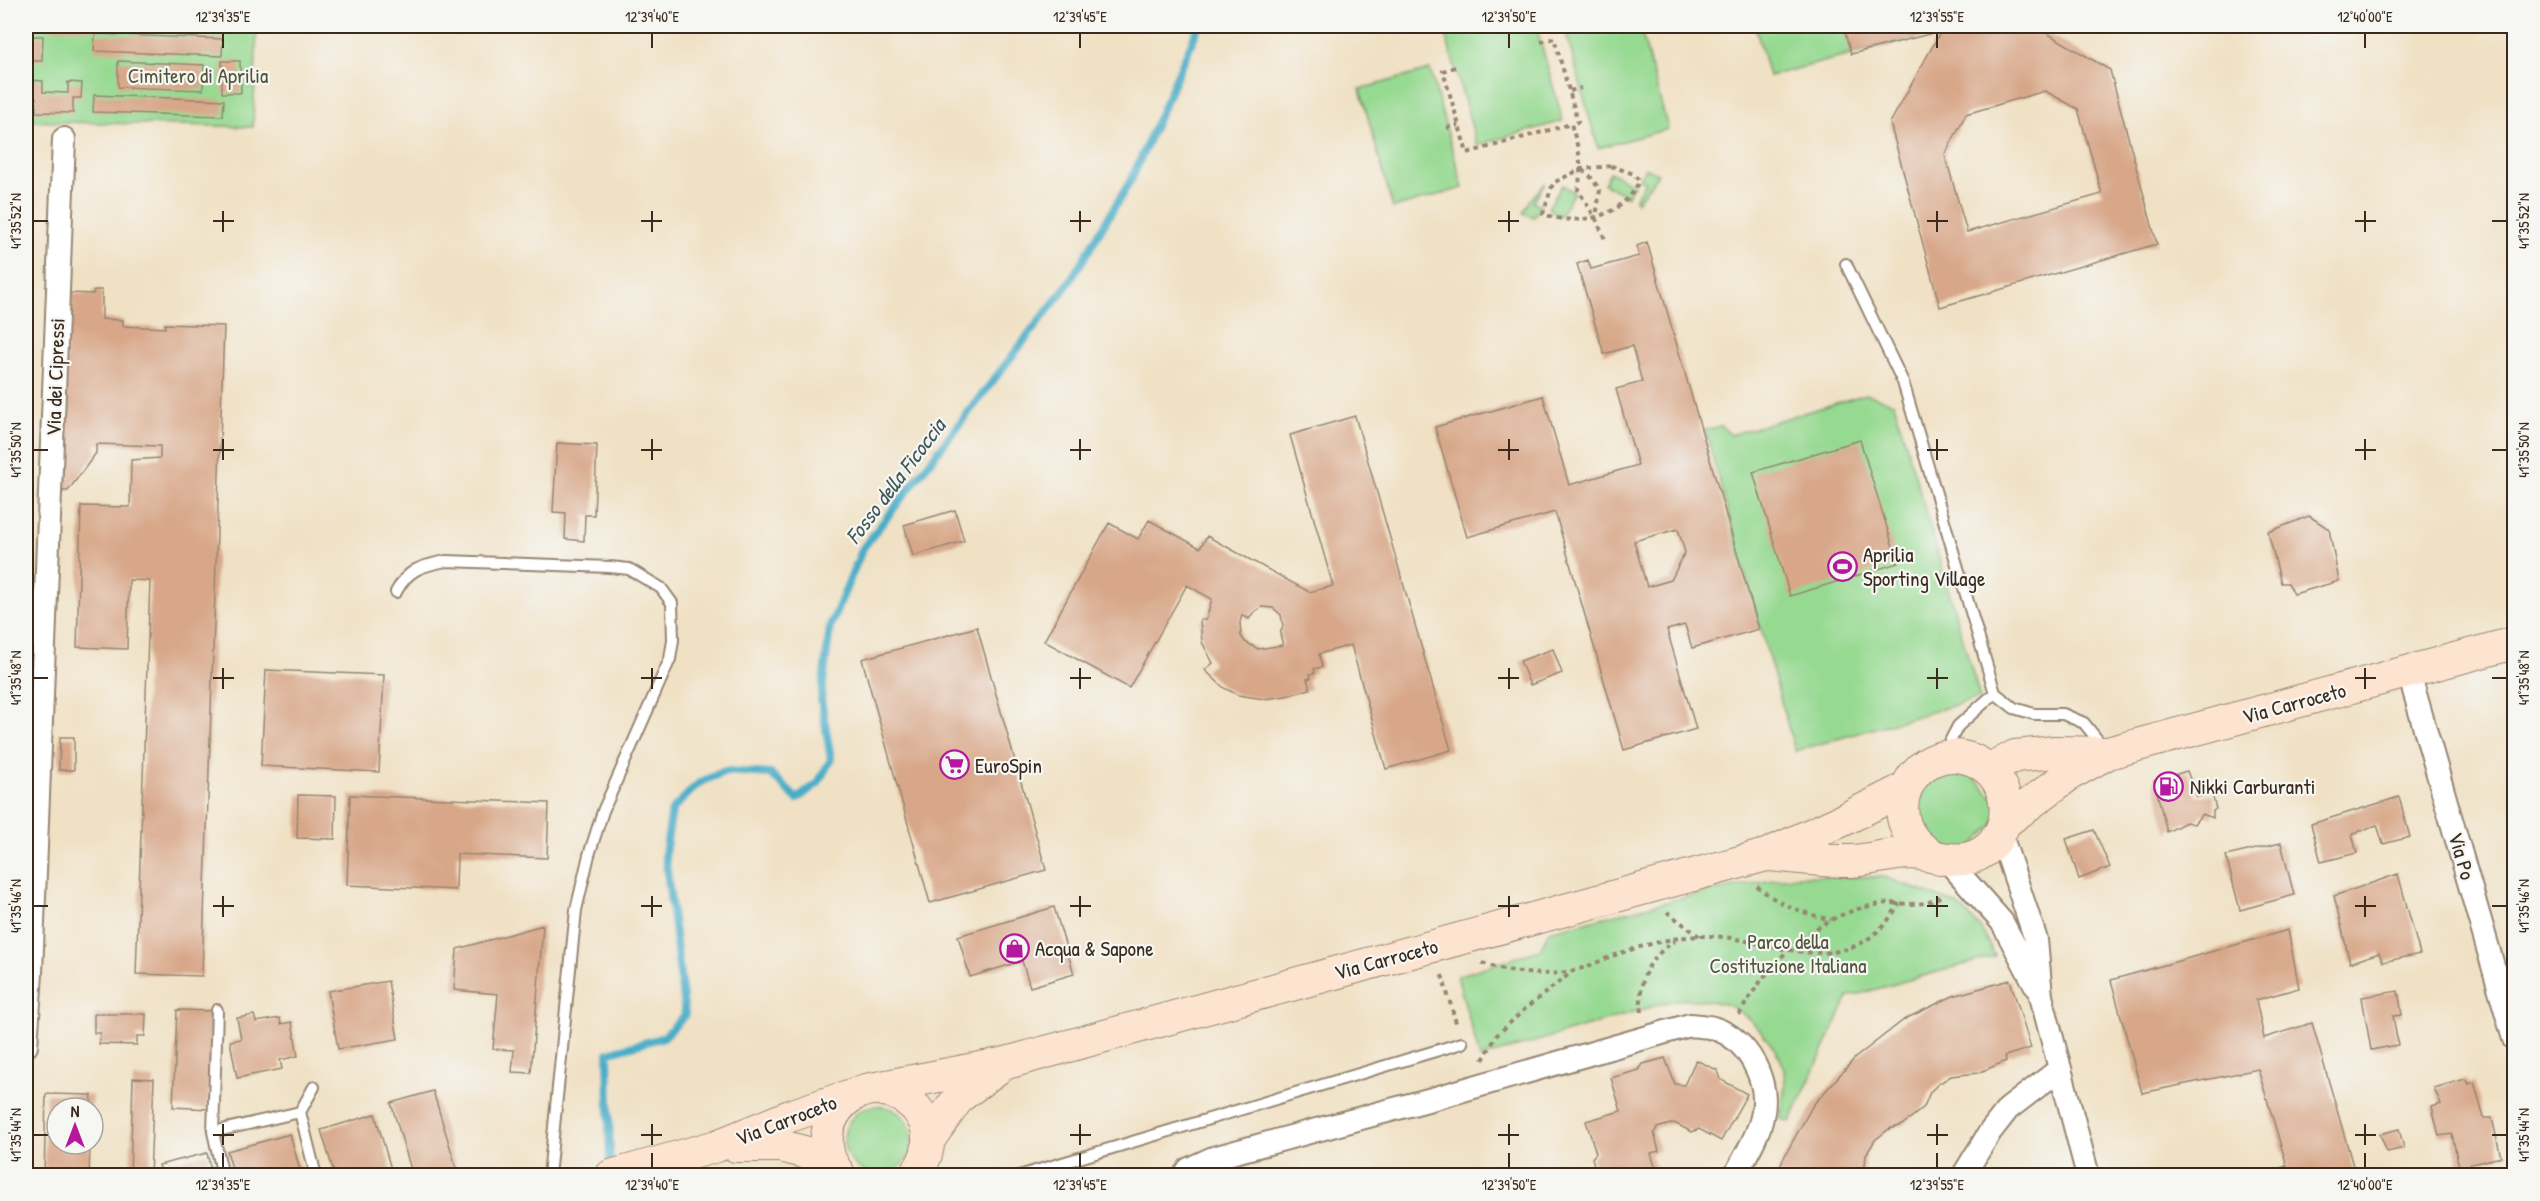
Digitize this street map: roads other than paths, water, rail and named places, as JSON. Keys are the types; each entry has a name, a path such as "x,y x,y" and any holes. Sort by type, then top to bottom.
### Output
{"street":[{"name":"Via dei Cipressi","path":"26,1046 64,139"},
{"name":"Via Carroceto","path":"611,1176 717,1146 790,1116 866,1092 1006,1063 1758,868 1852,861 1911,853 1958,860 1976,856 1986,849 2002,827 2070,774 2108,753 2514,643"},
{"name":"Via Po","path":"2409,672 2514,1039"},
{"name":"Via Carroceto","path":"1989,770 2015,756 2055,752 2108,753"},
{"name":"Via Carroceto","path":"1758,868 1841,821 1906,788 1917,772 1930,762 1942,758"},
{"path":"1942,758 1965,758 1975,761 1989,770 2003,791 2006,812 2002,827 2036,940 2041,996 2088,1176"},
{"path":"1906,788 1902,807 1905,827 1916,844 1928,853 1943,859 2002,922 2041,996"},
{"path":"1184,1176 1189,1169 1213,1158 1439,1097 1690,1025 1714,1028 1736,1040 1754,1061 1764,1090 1762,1117 1735,1176"},
{"name":"Via Carroceto","path":"914,1176 924,1160 928,1141 959,1097 982,1078 1006,1063"},
{"path":"1963,1176 1989,1132 2008,1109 2060,1069"},
{"name":"Via Carroceto","path":"835,1167 826,1140 830,1120 841,1104 866,1092"},
{"path":"866,1092 899,1094 913,1104 926,1125 928,1141"},
{"name":"Via Carroceto","path":"717,1146 781,1146 835,1167"}],"lane":[{"path":"1846,264 1903,382 1995,693 2014,708 2034,714 2063,714 2084,723 2108,753"},
{"path":"396,592 404,578 422,565 446,561 610,567 629,569 645,577 661,588 672,603 674,622 670,659 595,829 576,910 549,1176"},
{"path":"1942,758 1958,726 1995,693"},
{"path":"217,1010 213,1132 223,1176"},
{"path":"1019,1176 1462,1043"},
{"path":"314,1087 300,1112 316,1176"},
{"path":"213,1132 300,1112"}],"waterway":[{"name":"Fosso della Ficoccia","path":"610,1168 608,1053 664,1037 685,1015 665,854 672,810 699,783 725,771 771,774 797,799 818,783 831,759 821,699 830,627 863,548 1069,283 1132,178 1199,26"}],"place":[{"name":"Aprilia Sporting Village","path":"1842,566"},
{"name":"EuroSpin","path":"954,765"},
{"name":"Nikki Carburanti","path":"2169,786"},
{"name":"Acqua & Sapone","path":"1014,948"}],"park label":[{"name":"Cimitero di Aprilia","path":"198,75"},
{"name":"Parco della Costituzione Italiana","path":"1788,953"}]}
